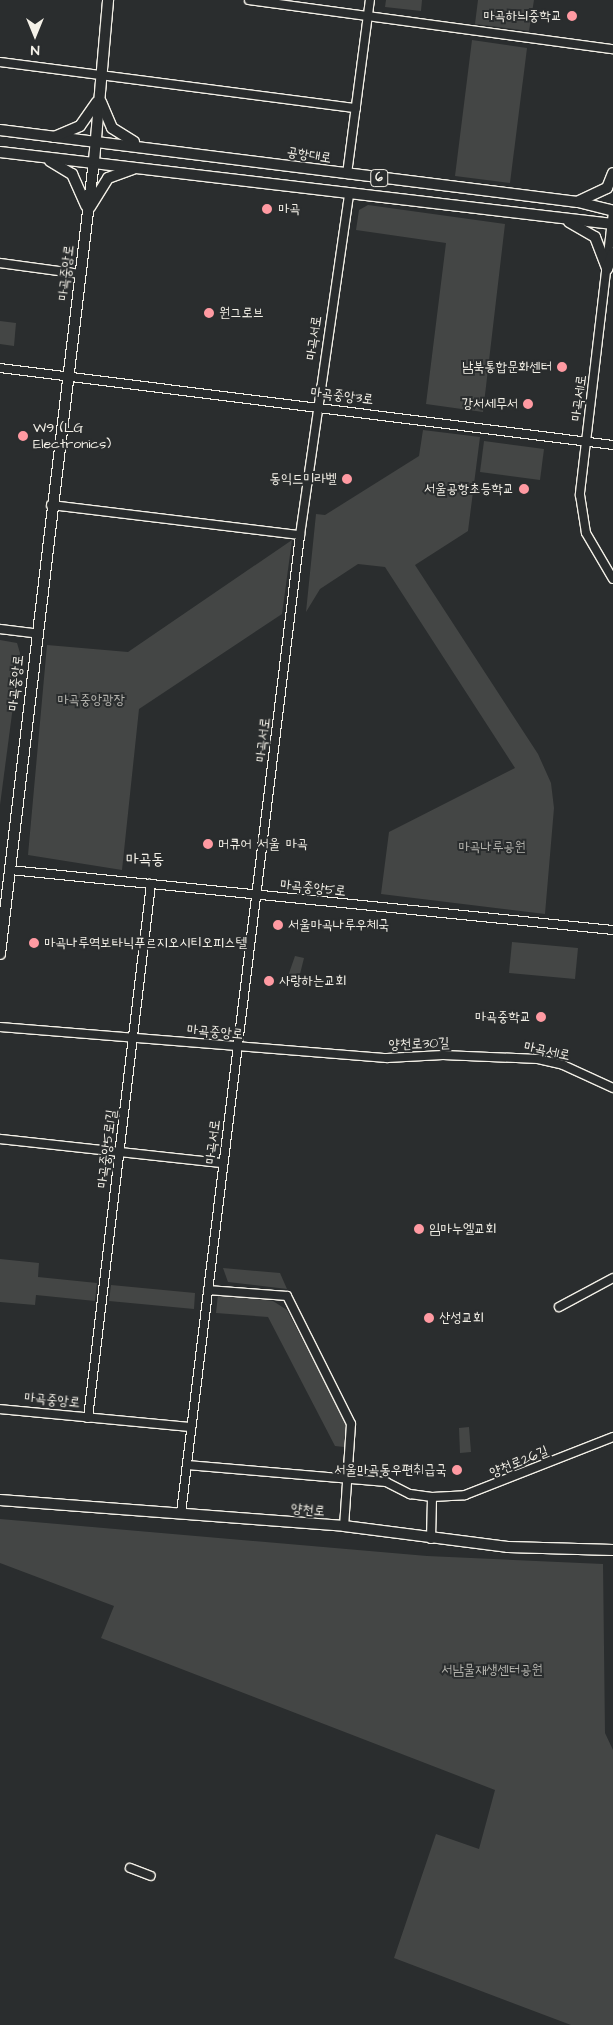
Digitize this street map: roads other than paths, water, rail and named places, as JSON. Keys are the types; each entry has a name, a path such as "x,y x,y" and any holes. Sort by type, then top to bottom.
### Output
{"main road":[{"name":"마곡중앙로","path":"0,949 51,504 94,161 108,0"},
{"path":"54,137 80,126 99,98"},
{"path":"99,98 112,128 144,146"},
{"name":"공항대로","path":"0,130 95,144 144,146 347,174 578,202 613,211"},
{"name":"6","path":"0,152 314,186 349,194 612,224"},
{"path":"46,158 72,174 88,211"},
{"path":"88,211 108,178 136,168"},
{"path":"578,202 606,188 613,174"},
{"path":"562,218 596,237 607,269"},
{"path":"607,269 613,254"},
{"name":"양천로","path":"0,1500 344,1526 430,1539 508,1547 613,1550"}],"street":[{"path":"249,0 613,49"},
{"path":"347,174 370,0"},
{"path":"0,62 356,108"},
{"name":"마곡서로","path":"181,1514 222,1163 238,1048 300,535 349,194"},
{"name":"마곡서1로","path":"613,211 580,495 583,520 613,579"},
{"path":"0,263 80,274"},
{"name":"마곡중앙3로","path":"0,368 318,406 613,445"},
{"path":"51,504 300,535"},
{"path":"0,629 36,633"},
{"name":"마곡중앙5로","path":"10,870 613,930"},
{"name":"마곡중앙5로1길","path":"88,1418 151,884"},
{"name":"마곡중앙로","path":"0,1026 238,1048 338,1055"},
{"name":"양천로30길","path":"338,1055 502,1056"},
{"name":"마곡서1로","path":"502,1056 563,1065 613,1088"},
{"path":"0,1139 222,1163"},
{"path":"559,1307 613,1278"},
{"path":"208,1290 287,1296 351,1424 344,1526"},
{"name":"마곡중앙로","path":"0,1409 191,1427"},
{"name":"양천로26길","path":"432,1497 476,1493 613,1438"},
{"path":"186,1465 386,1482 410,1494 432,1497 430,1539"},
{"path":"130,1868 151,1876"}],"place":[{"name":"마곡하늬중학교","path":"572,16"},
{"name":"마곡","path":"267,209"},
{"name":"원그로브","path":"209,313"},
{"name":"남북통합문화센터","path":"562,367"},
{"name":"강서세무서","path":"528,404"},
{"name":"W9 (LG Electronics)","path":"23,436"},
{"name":"동익드미라벨","path":"347,479"},
{"name":"서울공항초등학교","path":"524,489"},
{"name":"머큐어 서울 마곡","path":"208,844"},
{"name":"서울마곡나루우체국","path":"278,925"},
{"name":"마곡나루역보타닉푸르지오시티오피스텔","path":"34,943"},
{"name":"사랑하는교회","path":"269,981"},
{"name":"마곡중학교","path":"541,1017"},
{"name":"임마누엘교회","path":"419,1229"},
{"name":"산성교회","path":"429,1318"},
{"name":"서울마곡동우편취급국","path":"457,1470"}],"district":[{"name":"마곡동","path":"145,859"}],"park label":[{"name":"마곡중앙광장","path":"91,700"},
{"name":"마곡나루공원","path":"492,847"},
{"name":"서남물재생센터공원","path":"492,1670"}]}
